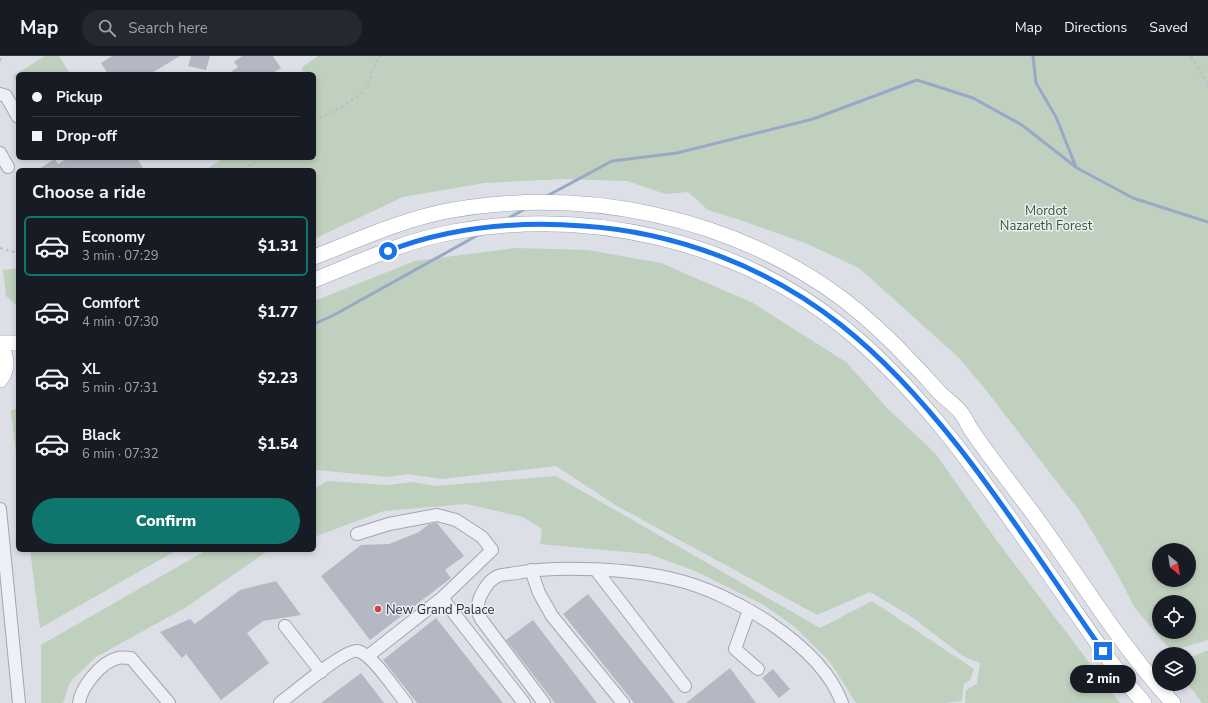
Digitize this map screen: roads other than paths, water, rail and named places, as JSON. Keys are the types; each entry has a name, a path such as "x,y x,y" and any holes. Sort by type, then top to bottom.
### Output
{"main road":[{"path":"316,256 390,227 425,216 492,205 550,202 616,208 688,223 727,236 775,258 809,276 856,309 900,350 961,412 969,426 1134,657 1173,703"},
{"path":"316,279 430,237 494,227 543,224 612,229 682,243 719,256 766,277 798,295 842,326 885,365 925,408 989,489 1103,651 1144,703"},
{"path":"0,343 16,343"},
{"path":"0,347 5,355 6,362 1,378"},
{"path":"1,378 16,370"}],"street":[{"path":"0,94 6,96 16,114"},
{"path":"0,153 8,167"},
{"path":"0,508 19,703"},
{"path":"357,534 389,524 437,514 456,520 482,537 492,550 442,598 368,656"},
{"path":"531,570 539,593 552,616 623,703"},
{"path":"544,703 481,619 477,610 480,598 487,586 498,576 531,570 596,570 636,573 674,579 711,591 749,610 780,630 808,655 829,679 842,703"},
{"path":"596,570 685,686"},
{"path":"442,598 524,703"},
{"path":"749,610 735,649 758,669"},
{"path":"284,626 321,672"},
{"path":"280,703 340,657 352,651 358,651 368,656 406,703"},
{"path":"79,703 80,697 90,678 106,664 117,658 131,658 168,703"}],"waterway":[{"path":"1033,56 1036,83 1056,117 1076,167"},
{"path":"547,196 612,161 677,153 813,119 917,80 973,98 1022,125 1077,168 1133,198 1208,222"},
{"path":"507,219 523,210"},
{"path":"316,323 334,315 478,235"}],"place":[{"name":"New Grand Palace","path":"378,609"}],"park label":[{"name":"Mordot Nazareth Forest","path":"1046,218"}]}
